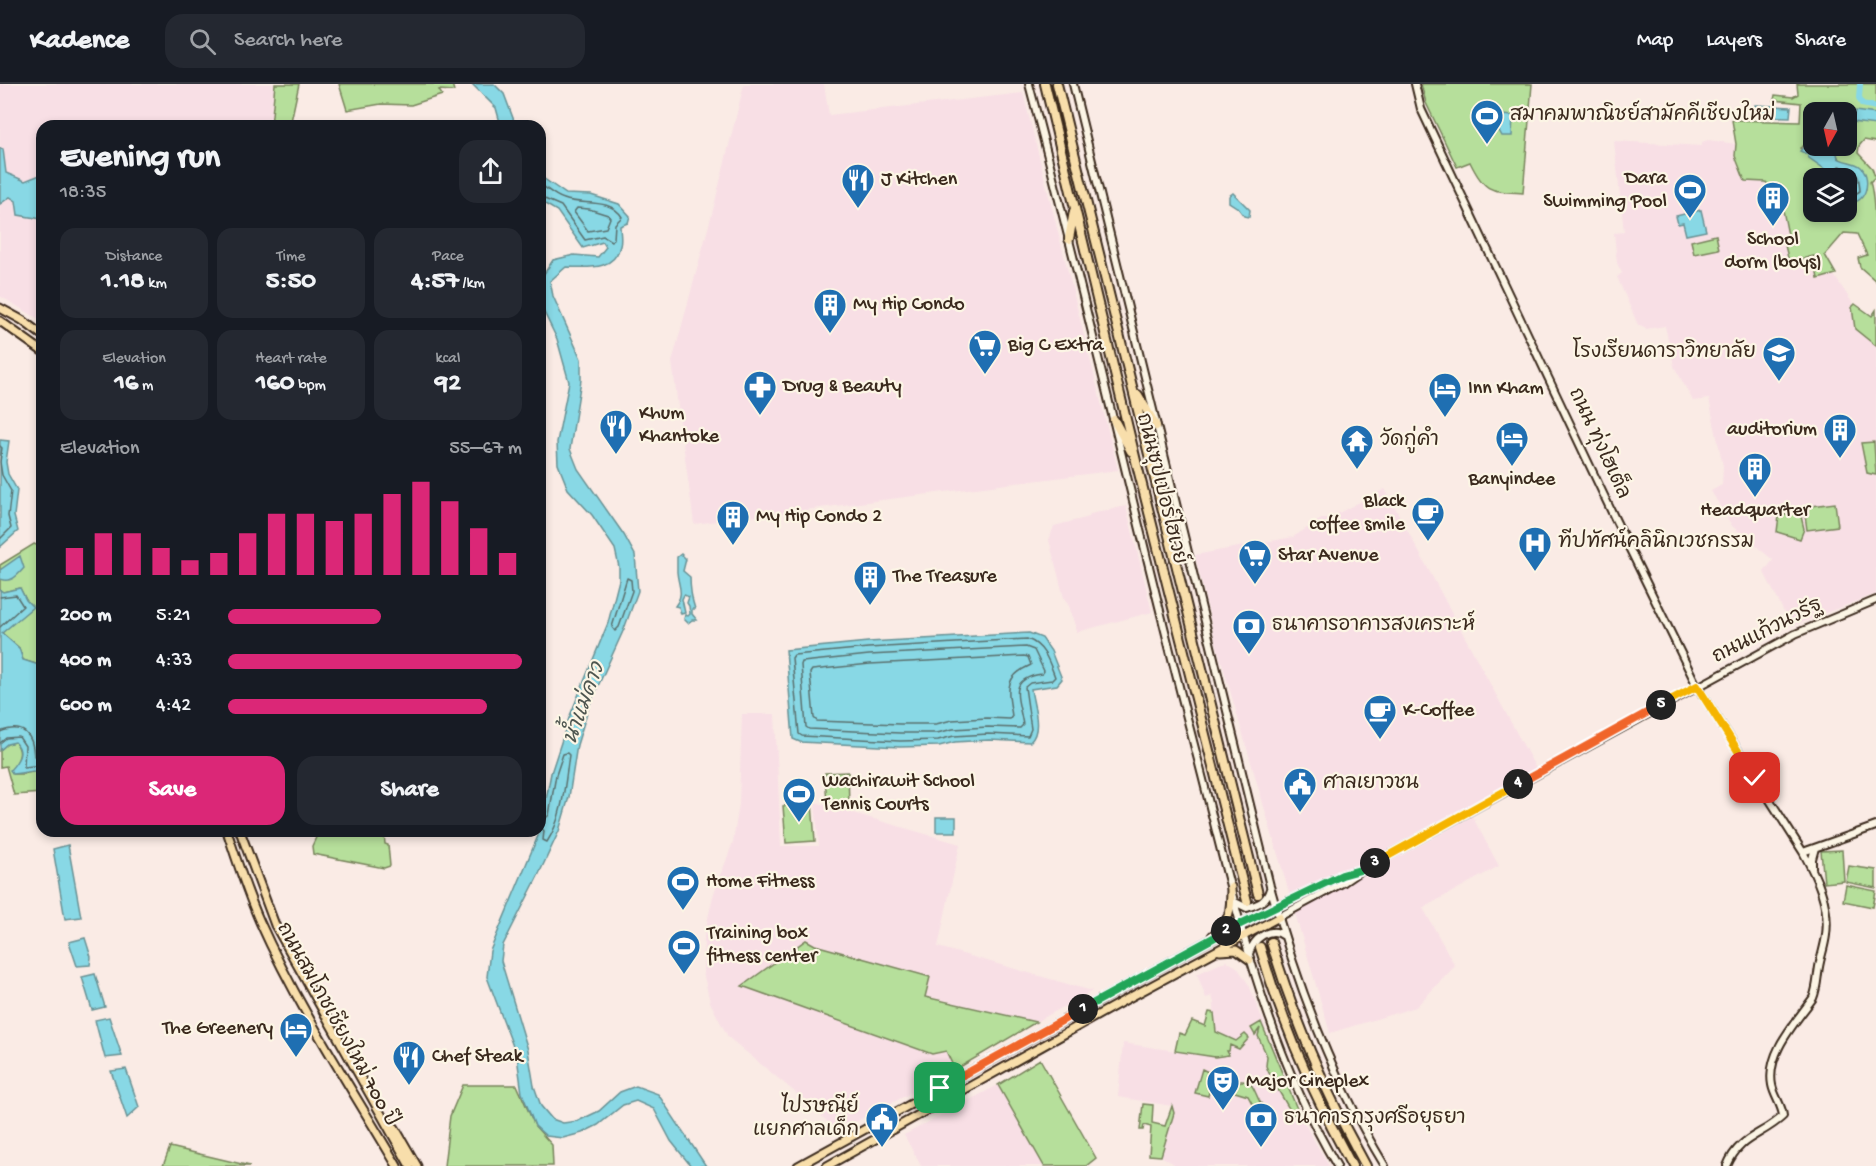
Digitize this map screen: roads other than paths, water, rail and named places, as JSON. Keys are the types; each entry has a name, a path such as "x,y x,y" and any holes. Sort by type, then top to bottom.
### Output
{"highway":[{"name":"ถนนซุปเปอร์ไฮเวย์","path":"1045,84 1136,460 1247,901"},
{"name":"ถนนซุปเปอร์ไฮเวย์","path":"1058,84 1258,894"},
{"path":"1069,239 1075,207"},
{"path":"1133,386 1156,426"},
{"path":"1114,420 1136,460"},
{"path":"1271,942 1298,1022 1337,1112 1366,1166"},
{"path":"1260,947 1274,996 1298,1059 1352,1166"}],"main road":[{"path":"1029,84 1186,717 1240,923 1279,1047 1315,1127 1337,1166"},
{"path":"1073,84 1275,907 1293,968 1327,1055 1364,1131 1385,1166"},
{"name":"ถนน ทุ่งโฮเต็ล","path":"1414,84 1421,109 1697,686 1803,852 1825,902 1826,936 1816,990 1813,998 1780,1045 1772,1069 1772,1084 1783,1116 1739,1146 1732,1154 1727,1166"},
{"path":"0,308 36,330"},
{"path":"0,321 36,347"},
{"name":"ถนนแก้วนวรัฐ","path":"827,1166 1697,686 1795,634 1876,600"},
{"path":"1803,852 1876,826"},
{"name":"ถนนสมโภชเชียงใหม่ 700 ปี","path":"229,837 259,920 275,954 306,1012 396,1166"},
{"name":"ถนนสมโภชเชียงใหม่ 700 ปี","path":"242,837 275,924 410,1166"},
{"path":"1812,870 1815,848"},
{"name":"ถนนแก้วนวรัฐ","path":"798,1166 1240,923 1342,875 1360,870"},
{"path":"1204,943 1227,921 1231,905 1231,887"},
{"path":"1234,901 1247,908 1262,903 1267,898 1270,888"},
{"path":"1250,957 1252,944 1256,939 1272,931 1284,936"},
{"path":"1211,953 1232,950 1250,957"},
{"path":"940,1088 948,1099"},
{"path":"382,1117 395,1128 417,1166"},
{"path":"384,1145 390,1166"}],"water":[{"path":"472,84 494,84 504,94 514,120 499,120 496,108"},
{"path":"1755,105 1791,107 1790,117 1755,116"},
{"path":"1857,111 1876,114 1876,125 1857,123"},
{"path":"1502,115 1513,116 1512,136 1502,136 1497,127 1502,125"},
{"path":"0,148 3,149 6,173 25,181 36,177 36,218 18,215 16,201 10,197 0,204"},
{"path":"1808,156 1838,156 1861,167 1865,172 1867,185 1863,196 1857,200 1857,168 1823,168"},
{"name":"น้ำแม่คาว","path":"546,180 566,194 591,195 619,204 630,216 628,223 620,226 621,244 612,260 598,266 566,267 550,281 553,296 581,359 581,380 570,449 578,469 624,535 635,555 638,591 624,629 589,706 577,745 569,797 559,831 503,945 501,961 528,1050 534,1086 541,1106 552,1119 563,1123 578,1121 599,1111 620,1092 636,1086 658,1094 706,1166 691,1166 671,1141 654,1109 636,1101 623,1105 598,1125 582,1133 563,1138 546,1136 535,1126 522,1093 517,1057 487,977 490,951 538,837 546,837 546,799 551,773 569,718 608,623 619,580 615,549 592,515 568,489 558,464 557,442 569,382 557,339 546,316 546,271 553,260 574,255 598,257 606,247 603,242 583,248 557,211 546,205"},
{"path":"1233,193 1250,210 1249,217 1244,216 1229,202 1229,196"},
{"name":"Dara Swimming Pool","path":"1701,210 1706,231 1686,235 1683,223 1678,224 1676,216"},
{"path":"0,440 9,441 6,462 8,474 17,490 14,516 18,531 0,547"},
{"path":"681,554 686,559 683,571 690,577 695,609 692,609 692,614 697,620 688,623 684,619 685,615 690,614 687,603 689,597 684,595 682,599 685,613 681,614 679,607 675,606 680,597 677,557"},
{"path":"20,556 24,568 11,579 0,579 0,570"},
{"path":"20,588 26,600 33,607 2,633 19,648 23,660 36,664 36,771 13,774 10,770 16,763 20,749 15,742 7,744 0,750 0,590 3,592"},
{"path":"1029,633 1042,638 1051,651 1062,679 1057,685 1031,689 1037,724 1034,737 1030,742 989,740 955,742 939,746 900,747 800,742 793,739 786,650 868,642"},
{"path":"936,817 956,817 956,832 936,832"},
{"path":"68,845 81,917 65,919 53,849"},
{"path":"85,938 91,957 90,965 77,966 69,942"},
{"path":"95,974 105,1007 92,1010 82,977"},
{"path":"109,1017 122,1056 105,1058 95,1020"},
{"path":"126,1069 139,1107 127,1118 111,1071"}],"waterway":[{"path":"1860,84 1859,98 1862,104 1876,107"}],"tunnel":[{"path":"1260,898 1271,942"},
{"path":"1247,902 1259,945"}],"place":[{"name":"สมาคมพาณิชย์สามัคคีเชียงใหม่","path":"1487,145"},
{"name":"J Kitchen","path":"858,209"},
{"name":"Dara Swimming Pool","path":"1690,219"},
{"name":"School dorm (boys)","path":"1773,227"},
{"name":"My Hip Condo","path":"830,334"},
{"name":"Big C Extra","path":"985,375"},
{"name":"โรงเรียนดาราวิทยาลัย","path":"1779,382"},
{"name":"Drug & Beauty","path":"760,416"},
{"name":"Inn Kham","path":"1445,418"},
{"name":"Khum Khantoke","path":"616,455"},
{"name":"auditorium","path":"1840,459"},
{"name":"Banyindee","path":"1512,467"},
{"name":"วัดกู่คำ","path":"1357,470"},
{"name":"Headquarter","path":"1755,498"},
{"name":"Black coffee smile","path":"1428,542"},
{"name":"My Hip Condo 2","path":"733,546"},
{"name":"ทีปทัศน์คลินิกเวชกรรม","path":"1535,572"},
{"name":"Star Avenue","path":"1255,585"},
{"name":"The Treasure","path":"870,606"},
{"name":"ธนาคารอาคารสงเคราะห์","path":"1249,655"},
{"name":"K-Coffee","path":"1380,740"},
{"name":"ศาลเยาวชน","path":"1300,813"},
{"name":"Wachirawit School Tennis Courts","path":"799,823"},
{"name":"Home Fitness","path":"683,911"},
{"name":"Training box fitness center","path":"684,975"},
{"name":"The Greenery","path":"296,1058"},
{"name":"Chef Steak","path":"409,1086"},
{"name":"Major Cineplex","path":"1223,1111"},
{"name":"ไปรษณีย์ แยกศาลเด็ก","path":"882,1148"},
{"name":"ธนาคารกรุงศรีอยุธยา","path":"1261,1148"}]}
